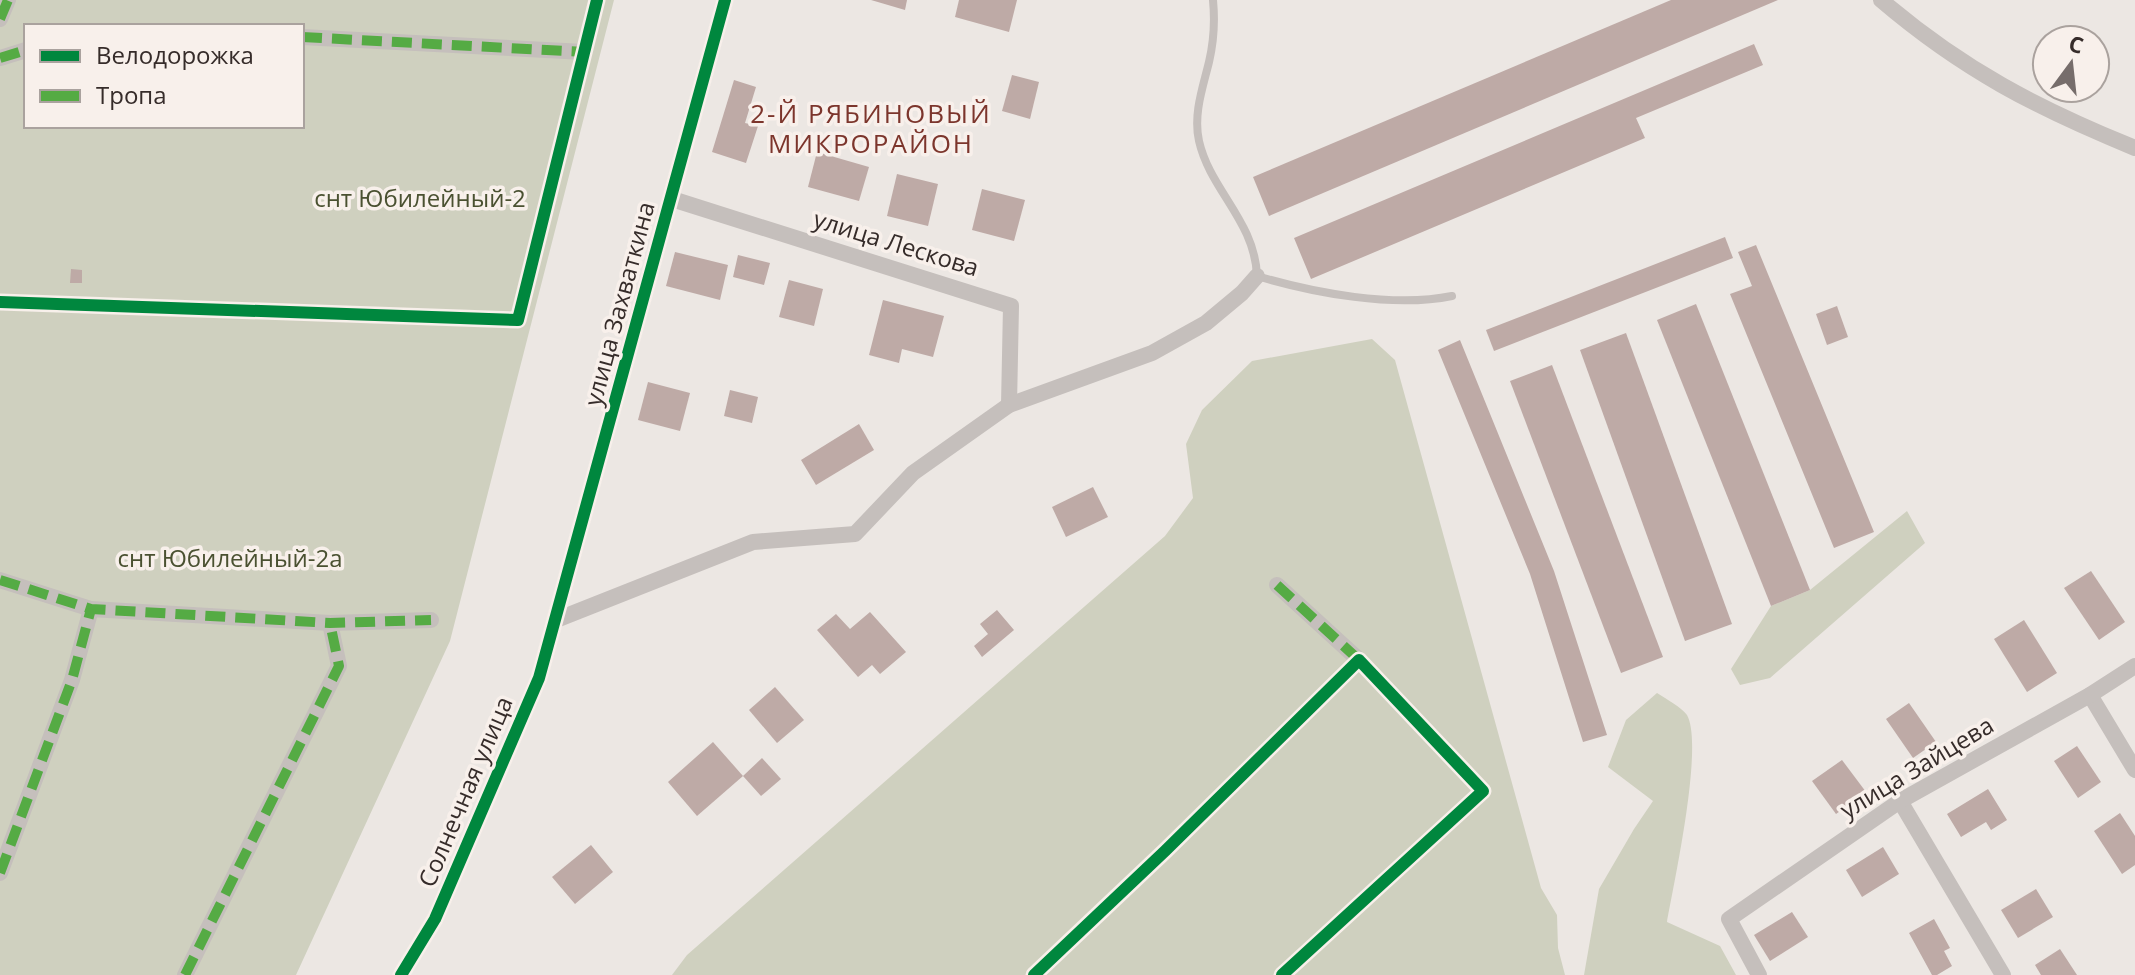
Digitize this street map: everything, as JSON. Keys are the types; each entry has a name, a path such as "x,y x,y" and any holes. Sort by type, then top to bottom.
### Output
{"street":[{"path":"0,19 8,0"},
{"path":"0,302 518,320 597,0"},
{"name":"улица Захваткина","path":"556,620 725,0"},
{"path":"1881,0 1929,40 2000,85 2076,124 2135,148"},
{"path":"304,37 584,52"},
{"path":"0,58 24,51"},
{"name":"улица Лескова","path":"672,199 1011,306 1009,405"},
{"path":"556,620 753,542 855,534 913,473 1009,405 1152,353 1206,323 1257,276"},
{"path":"0,580 91,609 330,623 431,620"},
{"path":"1277,585 1359,660 1483,791 1282,975"},
{"path":"0,873 72,680 91,609"},
{"name":"Солнечная улица","path":"401,975 435,919 539,678 556,620"},
{"path":"185,975 339,666 330,623"},
{"path":"1034,975 1359,660"},
{"name":"улица Зайцева","path":"1759,975 1729,919 1900,801 2090,695 2135,666"},
{"path":"2090,695 2135,770"},
{"path":"1900,801 2003,975"}],"lane":[{"path":"1213,0 1214,34 1199,104 1199,141 1210,167 1247,232 1256,258 1257,276 1293,287 1332,293 1431,301 1452,296"}],"green space":[{"name":"снт Юбилейный-2а","path":"0,0 614,0 450,641 296,975 0,975"},
{"path":"1372,339 1395,360 1541,888 1557,915 1558,948 1565,975 672,975 687,955 1165,536 1193,498 1186,444 1202,410 1252,361"},
{"path":"1907,511 1925,543 1770,678 1740,685 1731,669 1771,606 1810,590"},
{"path":"1657,693 1687,715 1691,731 1692,755 1686,815 1667,922 1720,946 1736,975 1584,975 1599,889 1653,801 1608,767 1626,720"}],"building":[{"path":"871,0 907,0 905,10"},
{"path":"959,0 1017,0 1009,32 955,17"},
{"path":"1671,0 1778,0 1269,216 1253,177"},
{"path":"1754,44 1763,65 1636,118 1645,138 1311,279 1294,238"},
{"path":"1012,75 1039,82 1030,119 1002,111"},
{"path":"734,80 756,87 745,123 758,126 746,163 712,152"},
{"path":"817,152 869,167 859,201 808,187"},
{"path":"897,174 938,184 928,226 887,216"},
{"path":"982,189 1025,200 1014,241 972,230"},
{"path":"1725,237 1733,258 1494,351 1486,330"},
{"path":"1756,245 1874,532 1834,548 1730,294 1752,286 1738,252"},
{"path":"675,252 728,265 720,300 666,286"},
{"path":"738,255 770,263 764,285 733,277"},
{"path":"71,269 82,270 82,283 70,283"},
{"path":"789,280 823,289 814,326 779,317"},
{"path":"883,300 944,316 933,357 902,349 899,363 869,355"},
{"path":"1696,304 1810,590 1771,606 1657,320"},
{"path":"1837,306 1848,337 1827,345 1816,314"},
{"path":"1626,333 1732,624 1685,641 1580,350"},
{"path":"1460,340 1554,571 1607,735 1583,742 1530,574 1438,350"},
{"path":"1552,365 1663,657 1621,673 1510,381"},
{"path":"648,382 690,393 680,431 638,420"},
{"path":"730,390 758,397 752,423 724,416"},
{"path":"859,424 874,450 816,485 801,460"},
{"path":"1093,487 1108,517 1066,537 1052,507"},
{"path":"2091,571 2125,622 2099,640 2064,588"},
{"path":"997,610 1014,630 982,657 974,646 988,634 980,624"},
{"path":"870,612 906,652 880,674 872,665 858,677 817,630 836,614 850,629"},
{"path":"2024,620 2057,673 2027,692 1994,639"},
{"path":"775,687 804,720 777,743 749,710"},
{"path":"1909,703 1936,742 1913,758 1886,719"},
{"path":"713,742 743,776 697,816 668,782"},
{"path":"2077,746 2101,782 2078,798 2054,761"},
{"path":"762,758 781,779 761,796 743,776"},
{"path":"1842,760 1866,792 1836,814 1812,781"},
{"path":"1988,789 2007,820 1991,830 1986,822 1961,837 1947,814"},
{"path":"2120,813 2135,836 2135,865 2122,874 2094,831"},
{"path":"591,845 613,872 575,904 552,877"},
{"path":"1883,847 1899,874 1862,897 1846,870"},
{"path":"2036,889 2053,917 2018,938 2001,910"},
{"path":"1792,912 1808,937 1770,961 1754,935"},
{"path":"1934,919 1950,948 1944,951 1952,966 1937,975 1932,975 1909,933"},
{"path":"2060,949 2077,975 2041,975 2035,965"}],"marked path":[{"path":"0,19 8,0"},
{"path":"304,37 584,52"},
{"path":"0,58 24,51"},
{"path":"0,580 91,609 330,623 431,620"},
{"path":"1277,585 1359,660"},
{"path":"0,873 72,680 91,609"},
{"path":"185,975 339,666 330,623"}],"cycle path":[{"path":"0,302 518,320 597,0"},
{"path":"401,975 435,919 539,678 725,0"},
{"path":"1034,975 1359,660 1483,791 1282,975"}],"district":[{"name":"2-Й РЯБИНОВЫЙ МИКРОРАЙОН","path":"871,129"}],"park label":[{"name":"снт Юбилейный-2","path":"420,199"}]}
